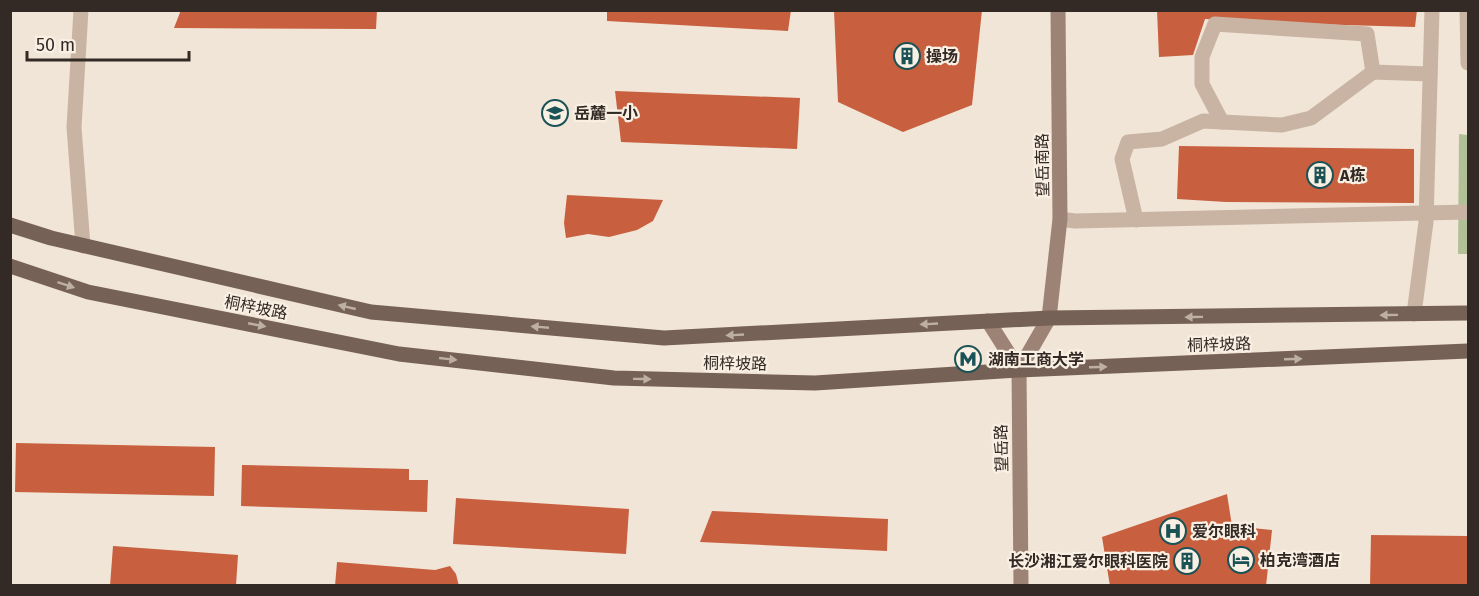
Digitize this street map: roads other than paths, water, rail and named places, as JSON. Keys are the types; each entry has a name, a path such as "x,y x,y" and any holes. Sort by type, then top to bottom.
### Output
{"main road":[{"name":"桐梓坡路","path":"10,225 83,246 371,312 664,338 1049,318 1468,313"},
{"name":"桐梓坡路","path":"10,266 88,292 399,354 614,378 815,383 1018,370 1468,351"}],"street":[{"path":"81,10 74,127 83,246"},
{"name":"望岳南路","path":"1049,318 1060,219 1058,10"},
{"path":"1414,314 1426,213 1432,10"},
{"path":"1467,10 1468,63"},
{"path":"1222,122 1202,84 1202,57 1215,24 1367,34 1372,72"},
{"path":"1136,220 1122,159 1128,142 1162,139 1203,121 1282,125 1311,118 1372,72 1430,74"},
{"path":"1060,219 1075,221 1136,220 1468,212"},
{"path":"988,321 1018,370 1049,318"},
{"name":"望岳路","path":"1018,370 1021,585"}],"place":[{"name":"操场","path":"907,56"},
{"name":"岳麓一小","path":"555,113"},
{"name":"A栋","path":"1320,175"},
{"name":"湖南工商大学","path":"968,359"},
{"name":"爱尔眼科","path":"1173,531"},
{"name":"柏克湾酒店","path":"1241,560"},
{"name":"长沙湘江爱尔眼科医院","path":"1187,561"}]}
